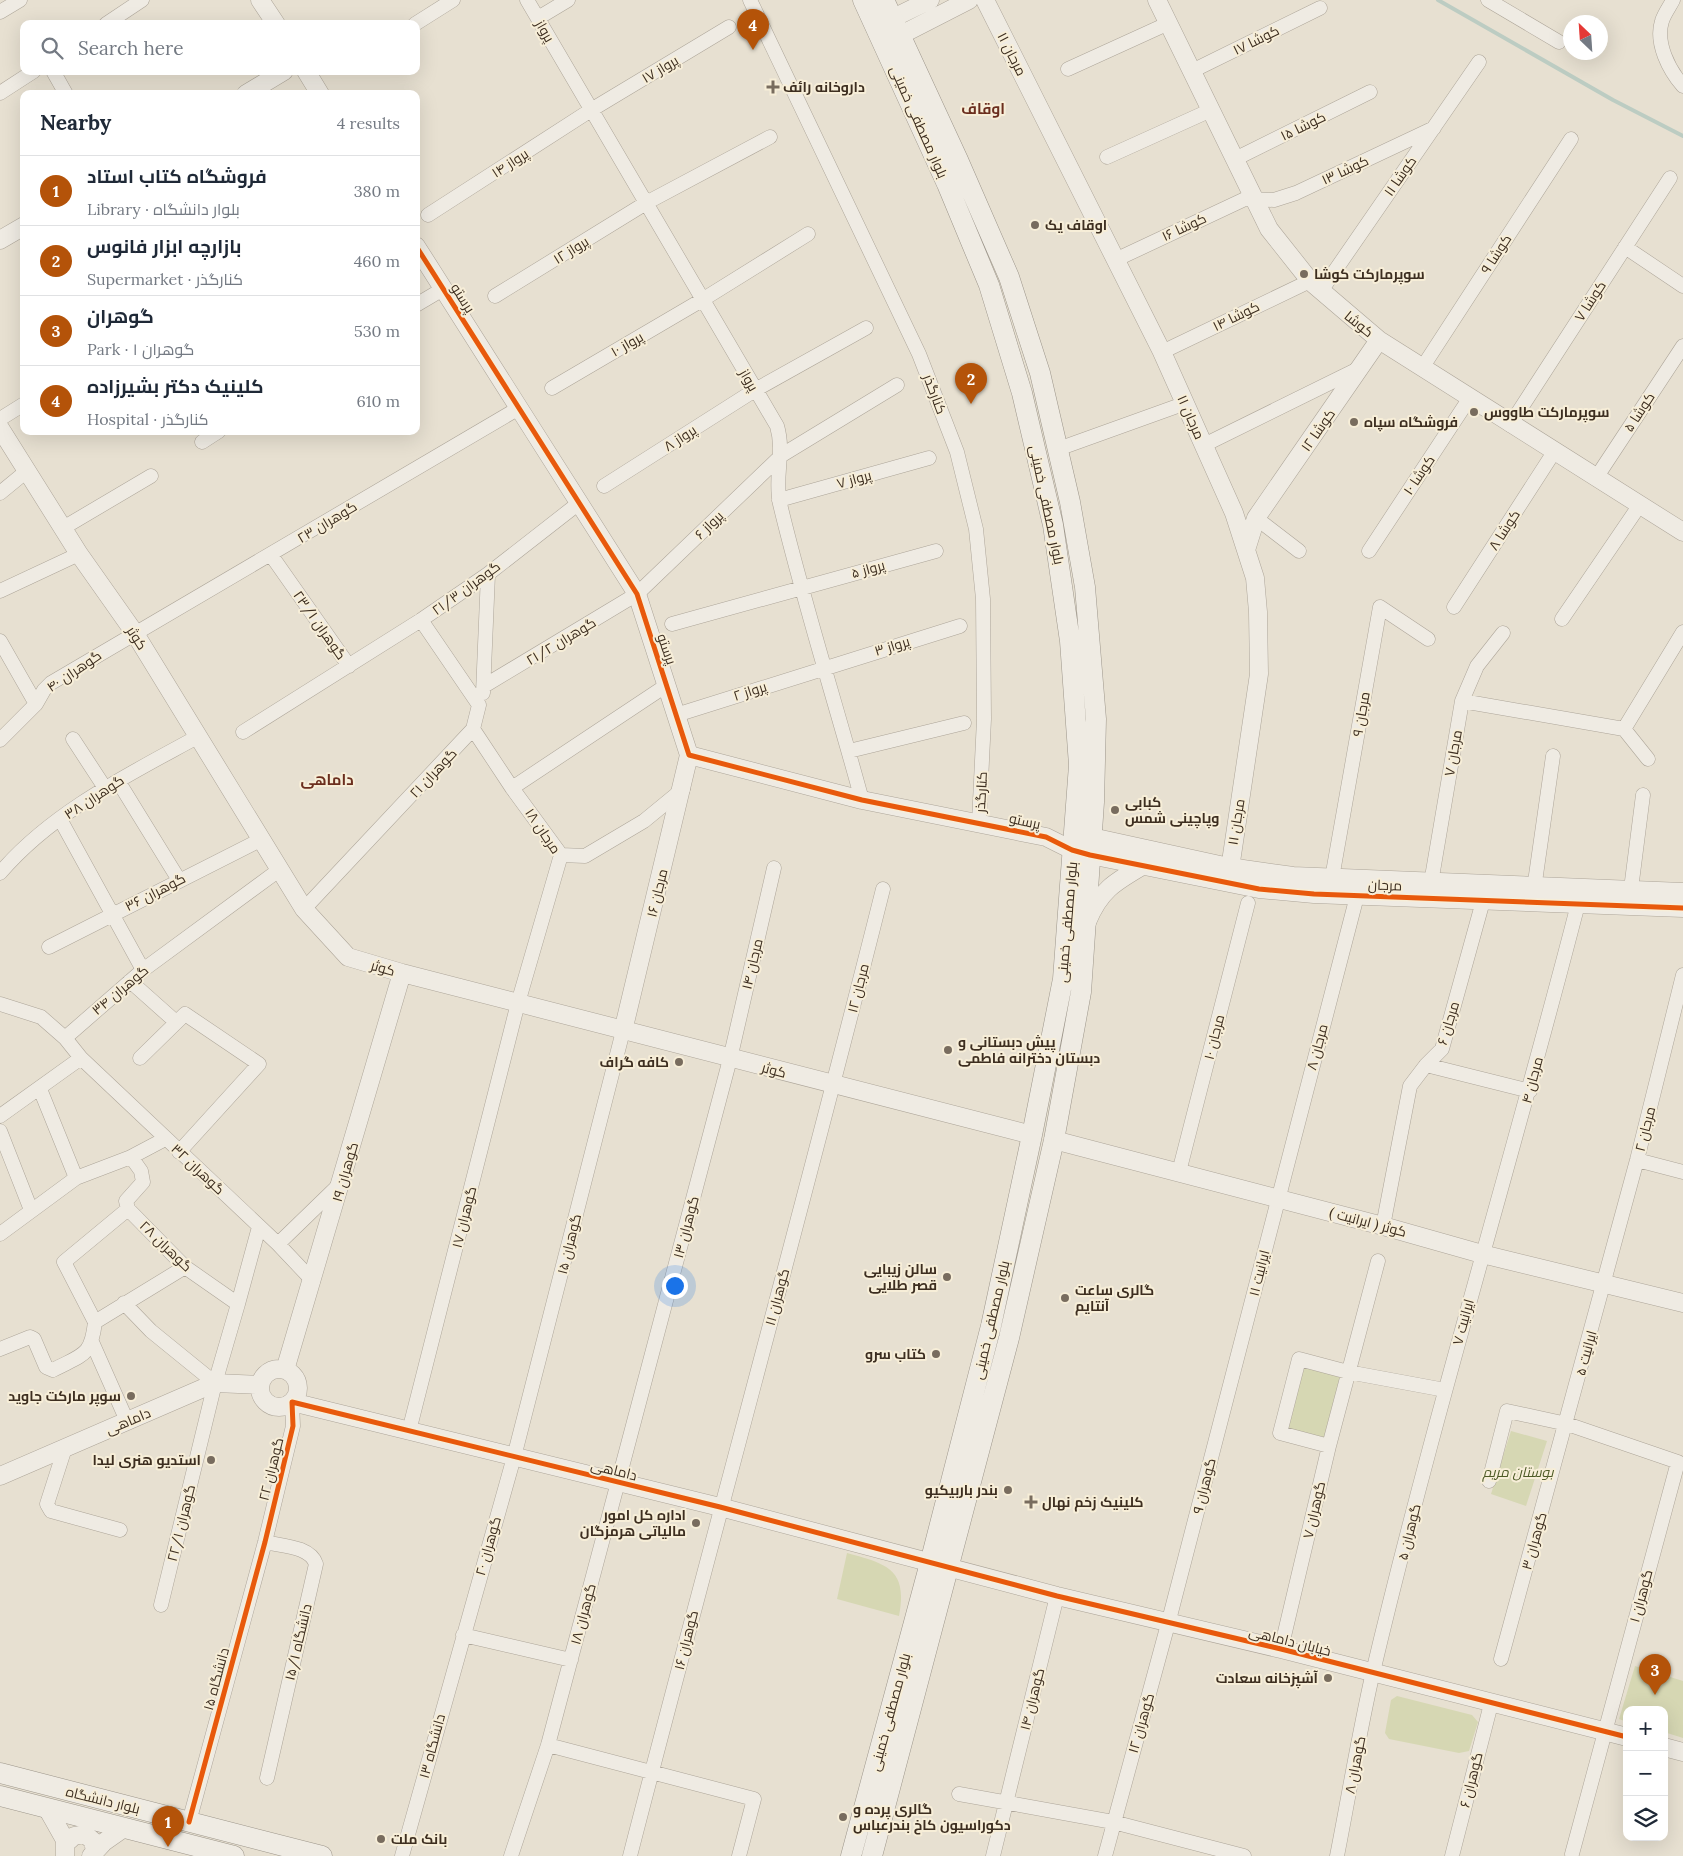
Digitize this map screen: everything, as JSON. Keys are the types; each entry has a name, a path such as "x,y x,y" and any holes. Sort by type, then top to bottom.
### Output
{"main road":[{"name":"بلوار مصطفی خمینی","path":"863,0 888,31 1008,277 1040,373 1070,502 1085,587 1096,719 1082,844 1063,979 1032,1136 939,1565 872,1856"},
{"name":"بلوار مصطفی خمینی","path":"851,1856 1008,1338 1054,1140 1082,992 1086,925 1070,641 1054,525 1022,393 988,284 888,31 884,0"},
{"name":"بلوار دانشگاه","path":"0,1774 322,1856"},
{"name":"بلوار دانشگاه","path":"0,1796 124,1828 189,1850 234,1856"}],"street":[{"path":"0,12 20,0"},
{"path":"112,20 142,0"},
{"path":"260,0 273,20"},
{"path":"420,21 453,0"},
{"name":"پرواز","path":"527,0 777,426 782,445 777,482 779,500 800,588 862,800"},
{"path":"538,18 568,0"},
{"name":"کنارگذر","path":"750,0 919,354 956,452 976,529 984,599 984,719 980,823"},
{"path":"888,31 930,0"},
{"path":"888,31 969,0"},
{"name":"مرجان ۱۱","path":"985,0 1186,403 1234,513 1255,578 1258,612 1259,674 1228,875"},
{"name":"کوشا","path":"1158,0 1269,229 1315,286 1379,340 1510,425 1683,532"},
{"path":"1488,0 1559,42"},
{"path":"1673,0 1662,21 1661,46 1674,76 1683,86"},
{"name":"کوشا ۱۷","path":"1192,72 1320,8"},
{"path":"1068,69 1169,23"},
{"name":"پرواز ۱۷","path":"592,110 729,27"},
{"name":"کوشا ۱۱","path":"1315,286 1434,128 1479,62"},
{"path":"0,93 28,75"},
{"path":"55,75 64,90"},
{"path":"253,90 277,75"},
{"path":"308,75 318,90"},
{"name":"کوشا ۱۵","path":"1235,159 1370,92"},
{"name":"پرواز ۱۴","path":"428,215 592,110"},
{"path":"1106,157 1211,110"},
{"name":"کوشا ۱۳","path":"1254,198 1274,200 1296,193 1434,128"},
{"name":"پرواز ۱۲","path":"495,296 646,203 770,137"},
{"name":"کوشا ۹","path":"1422,368 1571,139"},
{"name":"کوشا ۷","path":"1510,425 1670,178"},
{"name":"کوشا ۱۶","path":"1115,260 1245,199 1254,198"},
{"path":"0,240 20,228"},
{"name":"پرواز ۱۰","path":"552,388 702,300 808,234"},
{"path":"1626,247 1683,286"},
{"name":"پرستو","path":"420,252 636,594 689,755 862,800 1082,844"},
{"name":"کوشا ۱۴","path":"1162,352 1315,286"},
{"path":"420,303 443,289"},
{"name":"پرواز ۸","path":"604,486 755,390 866,328"},
{"name":"کوشا ۱۲","path":"1246,550 1256,518 1379,340"},
{"name":"کوشا ۵","path":"1596,478 1683,346"},
{"path":"1204,445 1361,368"},
{"name":"پرواز ۶","path":"636,594 782,455 898,385"},
{"name":"کوشا ۱۰","path":"1369,551 1469,399"},
{"path":"1058,448 1186,403"},
{"path":"0,419 20,406"},
{"name":"گوهران ۲۳","path":"134,632 271,555 519,408"},
{"name":"کوثر","path":"0,428 79,554 134,632 304,909 348,957 402,974 1032,1136"},
{"path":"202,442 213,435"},
{"name":"کوشا ۸","path":"1454,607 1554,452"},
{"name":"پرواز ۷","path":"779,500 929,458"},
{"path":"0,492 28,470"},
{"path":"63,528 151,476"},
{"name":"گوهران ۲۱/۳","path":"349,666 488,574 579,504"},
{"path":"1562,619 1639,506"},
{"path":"1256,518 1299,551"},
{"name":"پرواز ۵","path":"672,624 936,550"},
{"path":"0,591 79,554"},
{"name":"گوهران ۲۳/۱","path":"243,732 349,666 271,555"},
{"name":"گوهران ۲۱","path":"304,909 473,729 484,686 488,574"},
{"name":"گوهران ۲۱/۲","path":"484,686 636,594"},
{"name":"مرجان ۹","path":"1332,878 1380,607 1428,639"},
{"path":"421,620 479,705"},
{"name":"پرواز ۳","path":"824,667 960,626"},
{"name":"گوهران ۴۰","path":"0,740 36,704 44,690 51,683 134,632"},
{"path":"1624,729 1683,632"},
{"name":"مرجان ۷","path":"1431,883 1462,701 1477,666 1503,633"},
{"path":"0,641 36,704"},
{"name":"پرواز ۲","path":"676,715 824,667"},
{"path":"512,788 667,685"},
{"path":"1462,701 1624,729 1648,759"},
{"path":"849,751 964,723"},
{"name":"مرجان ۱۸","path":"473,729 512,788 562,855 518,1003"},
{"name":"گوهران ۳۸","path":"0,873 24,847 105,788 199,736"},
{"path":"73,739 105,788"},
{"name":"مرجان ۱۶","path":"624,1031 683,789 689,755"},
{"path":"1533,903 1534,884 1553,756"},
{"path":"118,781 179,880"},
{"path":"562,855 585,856 644,821 683,789"},
{"path":"1631,889 1643,795"},
{"path":"60,819 143,970"},
{"name":"گوهران ۳۶","path":"49,947 262,839"},
{"name":"مرجان","path":"1082,844 1144,866 1228,875 1293,876 1431,883 1534,884 1683,892"},
{"name":"مرجان","path":"1082,844 1228,875 1259,888 1357,896 1683,908"},
{"path":"1086,925 1095,902 1103,892 1144,866"},
{"name":"مرجان ۱۴","path":"730,1059 774,868"},
{"name":"گوهران ۳۴","path":"64,1038 143,970 279,870"},
{"name":"مرجان ۱۲","path":"834,1086 883,889"},
{"name":"مرجان ۸","path":"1278,1198 1357,896"},
{"name":"مرجان ۶","path":"1383,1226 1410,1086 1426,1065 1442,1049 1483,901"},
{"name":"مرجان ۱۰","path":"1179,1172 1248,903"},
{"name":"مرجان ۴","path":"1482,1254 1530,1091 1578,904"},
{"name":"گوهران ۱۹","path":"285,1370 313,1281 402,974"},
{"name":"مرجان ۲","path":"1605,1283 1683,975"},
{"path":"130,981 176,1022"},
{"name":"گوهران ۱۷","path":"409,1431 518,1003"},
{"path":"0,1004 40,1017 64,1038 81,1058 0,1116"},
{"path":"140,1058 185,1014 259,1064 179,1152"},
{"name":"گوهران ۱۵","path":"514,1457 624,1031"},
{"name":"گوهران ۳۲","path":"81,1058 164,1139 278,1244 313,1281"},
{"name":"گوهران ۱۳","path":"618,1482 730,1059"},
{"path":"1426,1065 1530,1091"},
{"name":"گوهران ۱۱","path":"720,1507 834,1086"},
{"path":"40,1088 76,1178"},
{"path":"0,1131 31,1210"},
{"path":"0,1234 76,1178 131,1157 164,1139"},
{"name":"کوثر ( ایرانیت )","path":"1054,1140 1278,1198 1482,1254 1683,1303"},
{"name":"گوهران ۲۸","path":"131,1157 141,1171 144,1182 126,1201 128,1209 185,1267 238,1304"},
{"path":"1637,1160 1683,1172"},
{"path":"278,1244 342,1182"},
{"name":"ایرانیت ۱۱","path":"1240,1347 1278,1198"},
{"path":"0,1349 30,1337 34,1339 46,1367 50,1370 84,1353 92,1342 95,1322 64,1262 128,1209"},
{"path":"124,1303 151,1331 215,1383 259,1227"},
{"name":"ایرانیت ۷","path":"1445,1390 1482,1254"},
{"name":"گوهران ۷","path":"1281,1649 1329,1446 1378,1261"},
{"path":"95,1322 185,1267"},
{"name":"ایرانیت ۵","path":"1566,1424 1605,1283"},
{"path":"92,1342 127,1421"},
{"name":"گوهران ۹","path":"1168,1624 1240,1347"},
{"path":"1329,1446 1280,1433 1299,1359 1348,1372 1445,1390"},
{"path":"285,1370 297,1381 298,1392 292,1402 286,1406 270,1405 260,1393 263,1377 269,1371 285,1370"},
{"name":"داماهی","path":"0,1476 215,1383 260,1385"},
{"name":"گوهران ۲۲/۱","path":"161,1605 215,1383"},
{"name":"گوهران ۵","path":"1373,1673 1445,1390"},
{"name":"داماهی","path":"292,1402 720,1507 939,1565"},
{"name":"گوهران ۲۲","path":"265,1542 293,1426 292,1402"},
{"path":"1489,1481 1507,1411 1566,1424"},
{"name":"گوهران ۱","path":"1566,1424 1678,1462 1637,1607 1606,1732 1572,1854"},
{"name":"گوهران ۳","path":"1501,1659 1566,1424"},
{"path":"65,1448 47,1504 51,1511 62,1516 120,1530"},
{"name":"گوهران ۲۰","path":"463,1635 514,1457"},
{"name":"گوهران ۱۸","path":"511,1856 548,1745 618,1482"},
{"name":"گوهران ۱۶","path":"630,1856 720,1507"},
{"name":"دانشگاه ۱۵/۱","path":"265,1542 308,1552 316,1564 267,1778"},
{"name":"دانشگاه ۱۵","path":"189,1822 265,1542"},
{"name":"خیابان داماهی","path":"939,1565 1168,1624 1281,1649 1491,1704 1623,1736"},
{"name":"گوهران ۱۴","path":"993,1856 1057,1596"},
{"name":"گوهران ۱۲","path":"1105,1856 1168,1624"},
{"path":"463,1635 571,1660"},
{"name":"دانشگاه ۱۳","path":"402,1856 463,1635"},
{"name":"گوهران ۸","path":"1337,1856 1373,1673"},
{"name":"گوهران ۶","path":"1452,1856 1491,1704"},
{"path":"548,1745 754,1800 739,1856"},
{"path":"1668,1748 1683,1752"},
{"path":"960,1794 1113,1822 1235,1855"},
{"path":"47,1808 66,1850 78,1834 85,1834 93,1841 93,1854"},
{"path":"93,1854 124,1828"}],"green space":[{"path":"1303,1366 1342,1375 1325,1440 1286,1430"},
{"name":"بوستان مریم","path":"1511,1431 1547,1441 1526,1506 1491,1494"},
{"path":"847,1553 883,1565 897,1578 901,1600 899,1616 837,1599"},
{"path":"1635,1666 1683,1681 1683,1738 1668,1733 1668,1706 1623,1706 1623,1720 1619,1719"},
{"path":"1397,1696 1472,1715 1478,1722 1469,1751 1459,1753 1389,1739 1385,1733 1391,1700"}],"waterway":[{"path":"1438,0 1613,100 1683,136"}],"cycle path":[{"path":"420,252 637,594 689,755 862,800 1046,837 1072,850 1090,855 1259,889 1314,894 1683,908"},
{"path":"189,1822 265,1542 293,1426 292,1402 720,1507 1057,1596 1281,1649 1623,1736"}],"place":[{"name":"کلینیک دکتر بشیرزاده","path":"753,50"},
{"name":"داروخانه رائف","path":"773,87"},
{"name":"اوقاف یک","path":"1035,225"},
{"name":"سوپرمارکت کوشا","path":"1304,274"},
{"name":"بازارچه ابزار فانوس","path":"971,404"},
{"name":"سوپرمارکت طاووس","path":"1474,412"},
{"name":"فروشگاه سپاه","path":"1354,422"},
{"name":"کبابی وپاچینی شمس","path":"1115,810"},
{"name":"پیش دبستانی و دبستان دخترانه فاطمی","path":"948,1050"},
{"name":"کافه گراف","path":"679,1062"},
{"name":"سالن زیبایی قصر طلایی","path":"947,1277"},
{"name":"گالری ساعت آنتایم","path":"1065,1298"},
{"name":"کتاب سرو","path":"936,1354"},
{"name":"سوپر مارکت جاوید","path":"131,1396"},
{"name":"استدیو هنری لیدا","path":"211,1460"},
{"name":"بندر باربیکیو","path":"1008,1490"},
{"name":"کلینیک زخم نهال","path":"1031,1502"},
{"name":"اداره کل امور مالیاتی هرمزگان","path":"696,1523"},
{"name":"آشپزخانه سعادت","path":"1328,1678"},
{"name":"گوهران","path":"1655,1695"},
{"name":"گالری پرده و دکوراسیون کاخ بندرعباس","path":"843,1817"},
{"name":"بانک ملت","path":"381,1839"},
{"name":"فروشگاه کتاب استاد","path":"168,1847"}],"district":[{"name":"اوقاف","path":"983,109"},
{"name":"داماهی","path":"327,780"}]}
